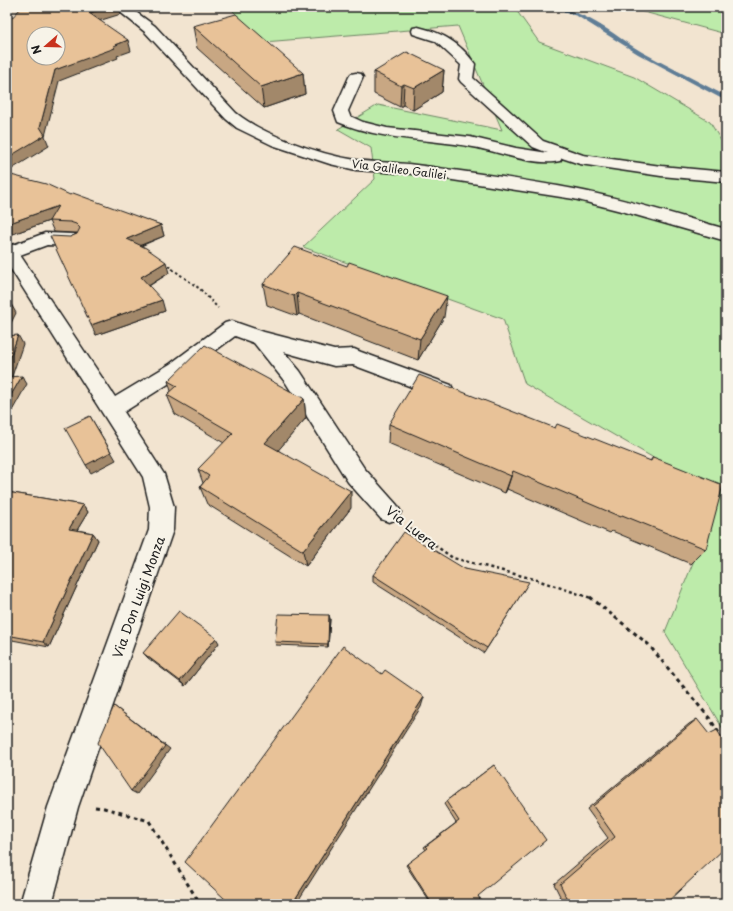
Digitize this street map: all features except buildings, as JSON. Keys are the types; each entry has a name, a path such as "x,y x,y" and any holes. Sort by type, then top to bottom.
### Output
{"street":[{"name":"Via Galileo Galilei","path":"120,7 132,14 150,29 231,116 242,125 277,142 308,153 356,164 414,169 574,194 628,207 726,235"},
{"path":"418,31 440,38 457,52 468,64 466,79 538,144 580,159"},
{"path":"356,77 340,111 343,119 360,127 396,134 466,141 540,157 580,159 662,171 726,177"},
{"path":"8,251 45,239 74,240"},
{"name":"Via Don Luigi Monza","path":"8,251 153,474 162,507 161,530 63,807 36,904"},
{"path":"111,410 177,369 232,328 261,338 334,358 354,357 464,399"},
{"name":"Via Luera","path":"261,338 293,377 356,475 389,512"}],"path":[{"path":"160,261 177,272 212,301 232,328"},
{"name":"Via Luera","path":"389,512 453,558 534,579 590,597 648,644 710,718 722,739"},
{"path":"63,807 104,808 149,821 200,904"}],"green space":[{"path":"229,7 514,7 539,42 634,77 710,122 726,149 726,734 665,632 720,496 525,384 503,319 303,247 375,179 371,148 338,129 378,105 502,130 458,26 264,42"},
{"path":"625,7 726,7 726,34"}],"waterway":[{"path":"549,7 579,15 640,53 726,99"}]}
